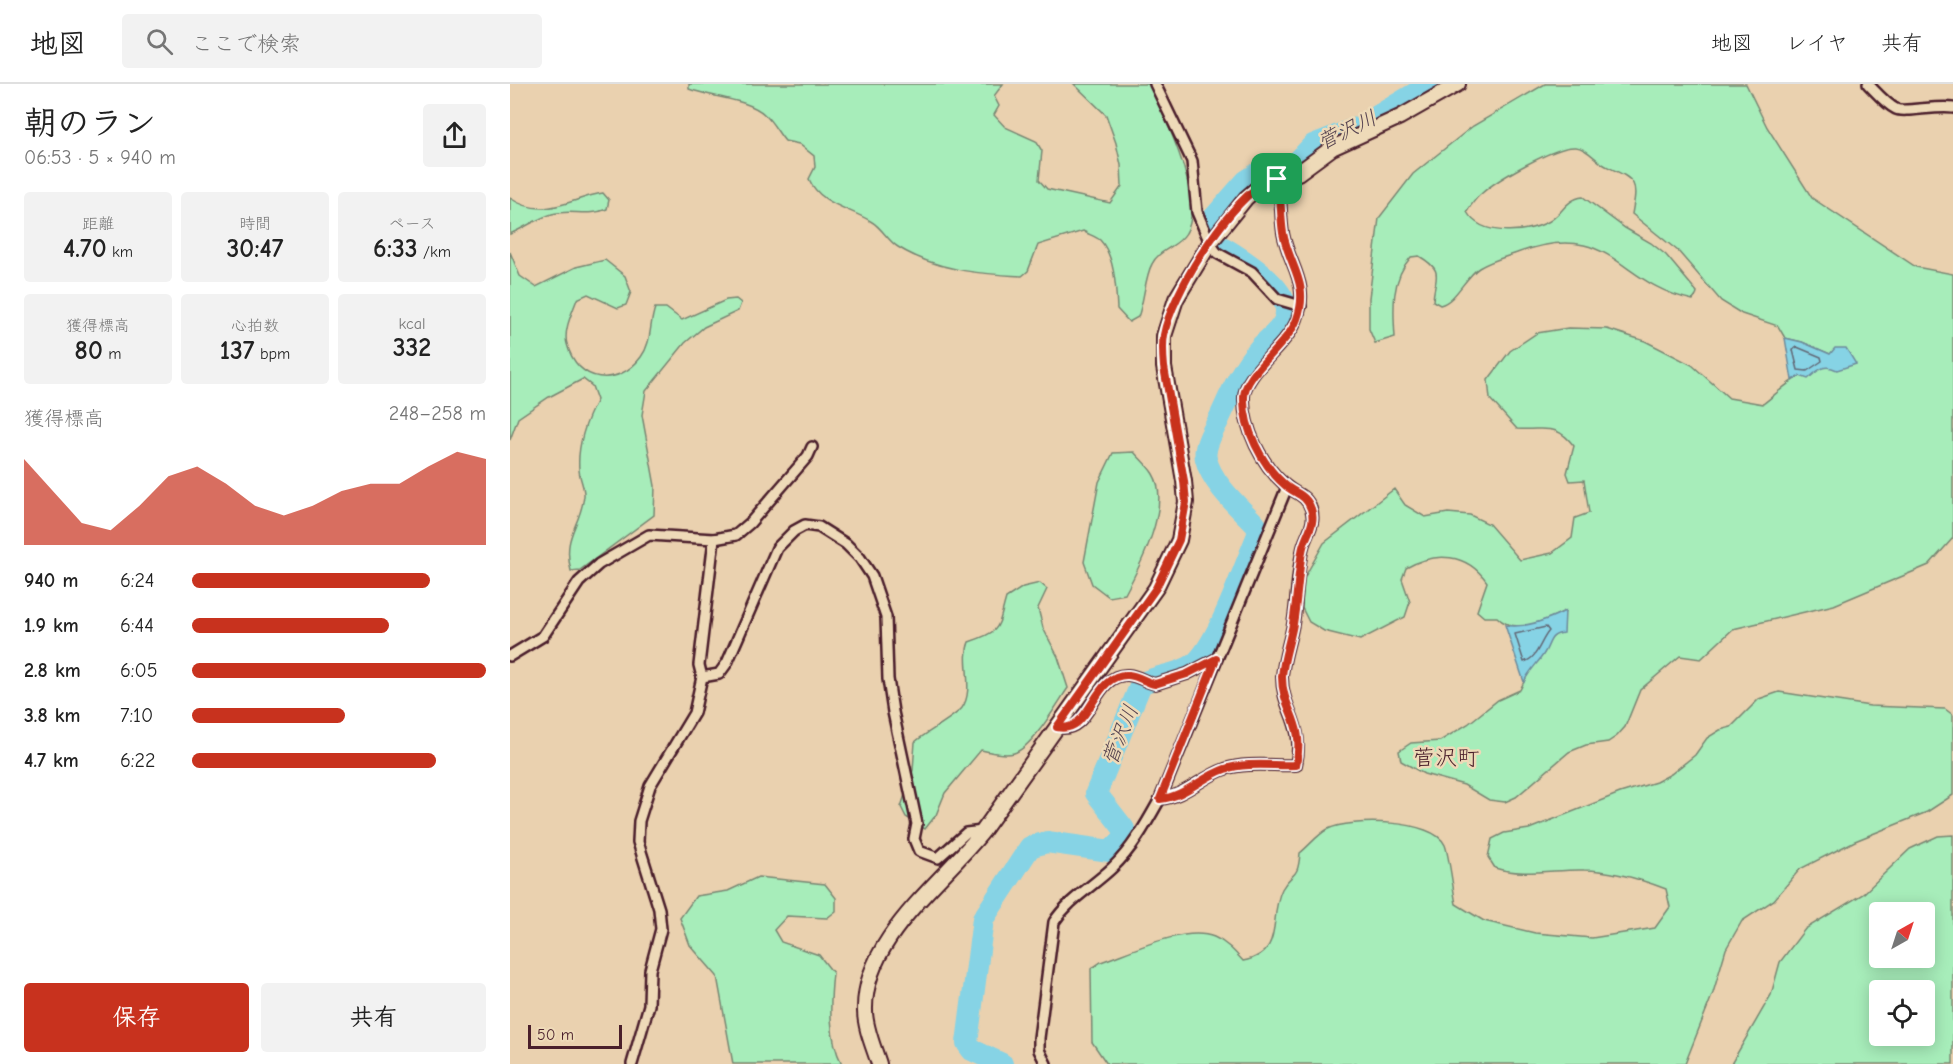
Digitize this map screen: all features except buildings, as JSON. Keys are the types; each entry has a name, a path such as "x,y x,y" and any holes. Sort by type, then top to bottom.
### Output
{"street":[{"path":"1155,84 1192,161 1197,212 1210,243 1217,253 1252,272 1277,299 1296,304"},
{"path":"879,1064 865,1012 868,983 878,955 890,934 960,860 983,831 1156,588 1179,540 1186,502 1164,367 1164,336 1176,299 1210,243 1246,198 1260,186 1298,173 1332,148 1401,117 1458,84"},
{"path":"1868,84 1894,109 1902,111 1923,106 1953,108"},
{"path":"1160,799 1171,798 1225,769 1238,766 1296,765 1299,734 1285,698 1282,677 1293,620 1302,548 1313,525 1312,511 1301,494 1287,488 1257,447 1245,411 1244,394 1248,384 1289,333 1296,304 1300,276 1283,232 1282,197 1277,179"},
{"path":"510,656 543,636 579,582 599,564 632,543 649,535 714,539 736,535 750,523 808,456 812,447"},
{"path":"1046,1064 1039,1050 1039,1038 1054,922 1076,897 1117,862 1141,834 1160,799 1287,488"},
{"path":"702,677 719,674 727,663 777,548 794,531 805,525 819,527 860,558 879,596 886,617 888,679 917,824 914,839 919,851 938,858 966,833 983,831"},
{"path":"632,1064 648,1005 650,970 661,929 659,909 638,842 639,821 650,786 694,713 702,677 699,665 714,539"},
{"path":"1057,727 1067,729 1075,726 1105,684 1115,677 1126,675 1162,683 1187,674 1216,659"}],"green space":[{"path":"689,84 1003,84 994,96 999,106 994,115 1005,127 1036,141 1042,151 1039,180 1047,189 1110,203 1122,186 1121,165 1116,143 1106,115 1074,84 1150,84 1181,158 1191,200 1191,218 1183,238 1159,255 1152,264 1138,317 1129,322 1117,309 1112,264 1100,240 1083,231 1038,245 1028,271 1022,276 974,272 927,261 898,247 872,222 820,195 809,179 815,167 814,156 799,144 785,141 768,118 758,110 749,105 689,89"},
{"path":"1545,84 1746,84 1767,127 1812,198 1916,267 1953,274 1953,538 1929,565 1834,605 1733,629 1701,659 1680,656 1640,690 1625,727 1617,736 1608,742 1586,745 1569,752 1516,797 1505,802 1489,800 1464,785 1424,774 1401,761 1399,751 1411,743 1440,741 1468,724 1498,700 1520,690 1531,667 1544,653 1547,642 1556,634 1565,611 1548,619 1521,626 1504,623 1497,617 1484,617 1477,611 1487,582 1470,565 1460,560 1440,557 1406,568 1402,579 1410,602 1405,617 1360,640 1324,631 1309,622 1302,608 1303,580 1324,543 1394,489 1405,505 1425,517 1448,513 1470,515 1489,524 1520,560 1552,553 1572,538 1575,518 1589,513 1584,480 1570,481 1567,473 1574,446 1567,438 1549,429 1517,429 1490,399 1488,380 1510,351 1537,333 1568,328 1607,329 1645,341 1692,365 1729,398 1763,404 1800,376 1808,378 1819,368 1830,366 1830,354 1802,342 1785,338 1778,326 1742,314 1721,301 1678,251 1632,214 1635,195 1633,183 1624,175 1576,147 1541,157 1512,172 1481,194 1467,212 1482,226 1515,231 1546,223 1572,201 1583,197 1666,255 1697,292 1693,300 1667,292 1646,281 1612,257 1594,248 1574,243 1549,244 1488,263 1474,272 1451,299 1440,305 1433,301 1437,276 1433,266 1419,256 1411,257 1400,275 1395,295 1395,337 1375,343 1369,329 1369,298 1379,218 1413,174 1473,126"},
{"path":"603,193 609,200 607,209 552,214 510,234 510,198 522,205 546,208"},
{"path":"510,252 520,276 536,287 576,267 605,260 625,276 631,292 626,305 618,308 588,294 577,299 567,327 566,339 572,357 580,367 599,377 621,374 641,357 649,339 655,308 666,308 682,320 726,300 736,299 741,303 738,311 704,327 685,343 646,391 642,415 655,486 654,515 580,570 571,571 569,549 584,496 579,469 581,442 597,400 592,386 583,379 549,397 518,418 510,440"},
{"path":"1134,452 1153,474 1158,487 1159,502 1152,535 1125,594 1109,597 1092,584 1084,562 1099,482 1113,453"},
{"path":"1040,583 1047,589 1038,608 1043,628 1058,657 1068,688 1044,725 1021,749 1006,754 981,750 945,793 936,815 925,829 906,817 901,807 913,770 915,742 953,716 966,701 968,684 966,658 969,642 987,635 996,628 1006,598 1023,587"},
{"path":"1779,692 1870,706 1945,709 1953,715 1953,795 1927,812 1855,841 1800,869 1774,900 1742,921 1726,949 1713,993 1685,1064 1107,1064 1092,1042 1091,969 1101,962 1158,941 1188,934 1214,937 1230,947 1243,961 1256,956 1271,942 1278,900 1282,889 1298,868 1300,853 1324,831 1339,825 1391,823 1425,830 1438,836 1445,845 1456,904 1484,921 1535,933 1592,938 1655,928 1670,907 1666,889 1615,873 1594,870 1505,871 1495,868 1488,857 1492,839 1504,833 1529,829 1620,793 1656,782 1671,774 1695,755 1707,738 1720,730 1731,727 1759,699"},
{"path":"1953,835 1953,1064 1731,1064 1771,995 1780,962 1805,929 1863,894 1910,849 1938,836"},
{"path":"758,877 825,884 836,898 836,911 827,918 787,916 774,930 781,942 819,955 833,973 832,1031 837,1054 842,1064 733,1064 717,976 690,945 680,918 696,896 728,891"}],"water":[{"path":"1785,338 1802,342 1830,354 1835,348 1846,348 1856,364 1837,370 1825,367 1808,379 1800,376 1792,380"},
{"path":"1565,611 1564,633 1552,638 1524,682 1505,625 1528,625"}],"waterway":[{"name":"菅沢川","path":"1298,161 1313,145 1359,127 1431,84"},
{"name":"菅沢川","path":"1210,222 1246,181 1266,168"},
{"name":"菅沢川","path":"1002,1064 972,1050 967,1043 983,919 1030,847 1047,842 1110,851 1124,840 1124,829 1096,793 1141,684 1187,669 1202,656 1229,606 1259,530 1214,477 1205,454 1211,434 1241,375 1258,350 1281,327 1286,312 1284,301 1267,279 1224,248"}],"district":[{"name":"菅沢町","path":"1446,757"}],"route":[{"path":"1277,179 1282,197 1283,232 1289,253 1300,276 1301,306 1289,333 1248,384 1244,394 1245,411 1257,447 1277,477 1287,488 1301,494 1312,511 1313,525 1302,548 1293,620 1282,677 1285,698 1294,716 1299,734 1296,765 1238,766 1225,769 1171,798 1160,799 1216,659 1187,674 1162,683 1150,683 1142,678 1126,675 1115,677 1105,684 1075,726 1067,729 1057,727 1156,588 1179,540 1186,502 1164,367 1164,336 1168,318 1176,299 1228,217 1260,186 1277,179"}]}
